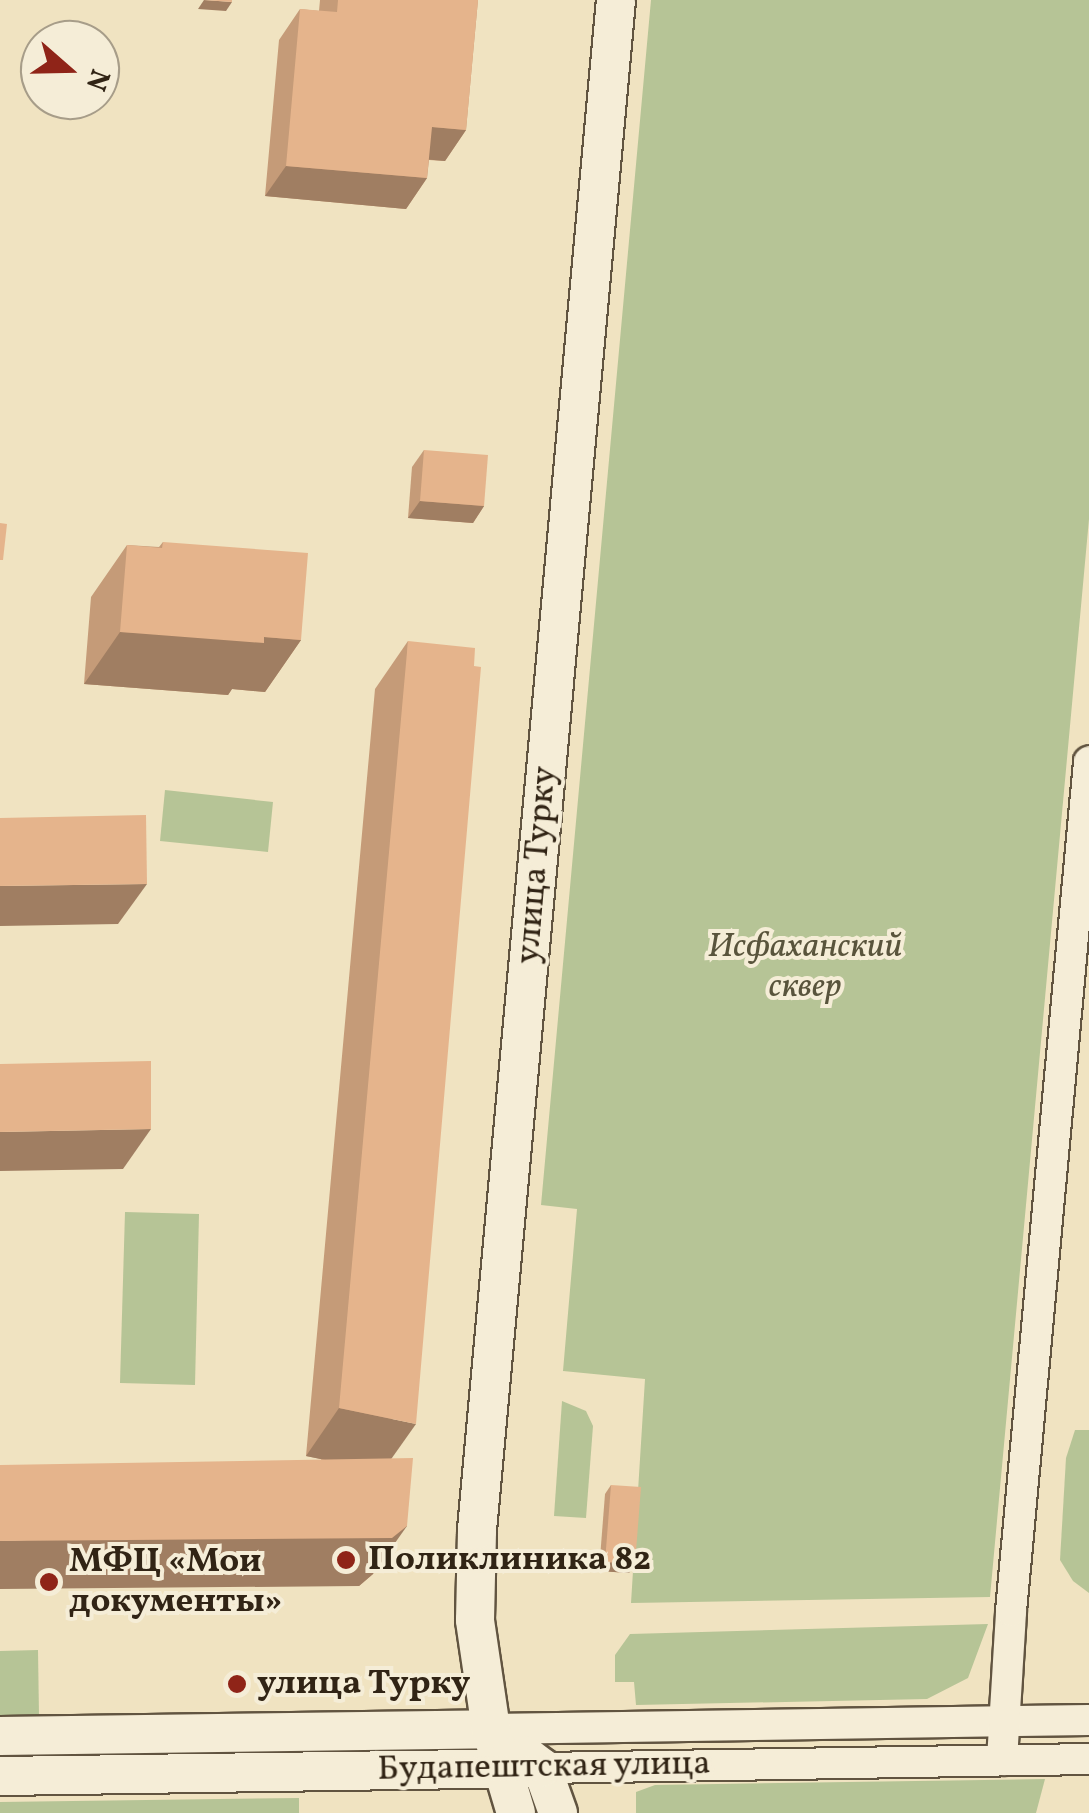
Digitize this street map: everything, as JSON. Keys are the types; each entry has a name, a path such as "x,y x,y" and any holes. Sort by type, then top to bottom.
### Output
{"street":[{"name":"улица Турку","path":"516,1813 499,1767 491,1730 476,1620 477,1530 616,0"},
{"path":"1002,1760 1002,1721 1089,762"},
{"name":"Будапештская улица","path":"0,1736 1089,1720"},
{"path":"491,1730 542,1768 558,1813"},
{"name":"Будапештская улица","path":"0,1776 1089,1759"}],"green space":[{"name":"Исфаханский сквер","path":"651,0 1089,0 1089,519 990,1597 631,1603 645,1379 563,1371 577,1209 541,1205"},
{"path":"165,790 273,802 268,852 160,841"},
{"path":"125,1212 199,1214 195,1385 120,1383"},
{"path":"562,1401 586,1411 593,1426 586,1518 554,1516"},
{"path":"1075,1430 1089,1430 1089,1593 1073,1581 1060,1560 1066,1458"},
{"path":"988,1624 968,1678 927,1699 636,1705 634,1682 615,1682 615,1655 630,1634"},
{"path":"38,1650 39,1716 0,1717 0,1651"},
{"path":"1045,1779 1036,1813 636,1813 636,1792 655,1785"},
{"path":"299,1798 299,1813 0,1813 0,1802"}],"building":[{"path":"338,0 478,0 466,130 432,127 427,178 286,166 300,9 337,12"},
{"path":"424,450 488,455 484,506 420,501"},
{"path":"0,523 7,524 3,560 0,560"},
{"path":"163,542 308,553 301,640 264,637 264,643 120,632 127,545 162,548"},
{"path":"408,641 475,648 474,666 481,667 416,1424 339,1408"},
{"path":"146,815 147,884 0,886 0,818"},
{"path":"151,1061 151,1129 0,1132 0,1064"},
{"path":"413,1458 407,1526 392,1538 0,1541 0,1465"},
{"path":"611,1485 641,1487 635,1564 605,1562"}],"place":[{"name":"Поликлиника 82","path":"346,1560"},
{"name":"МФЦ «Мои документы»","path":"49,1582"},
{"name":"улица Турку","path":"237,1684"}]}
